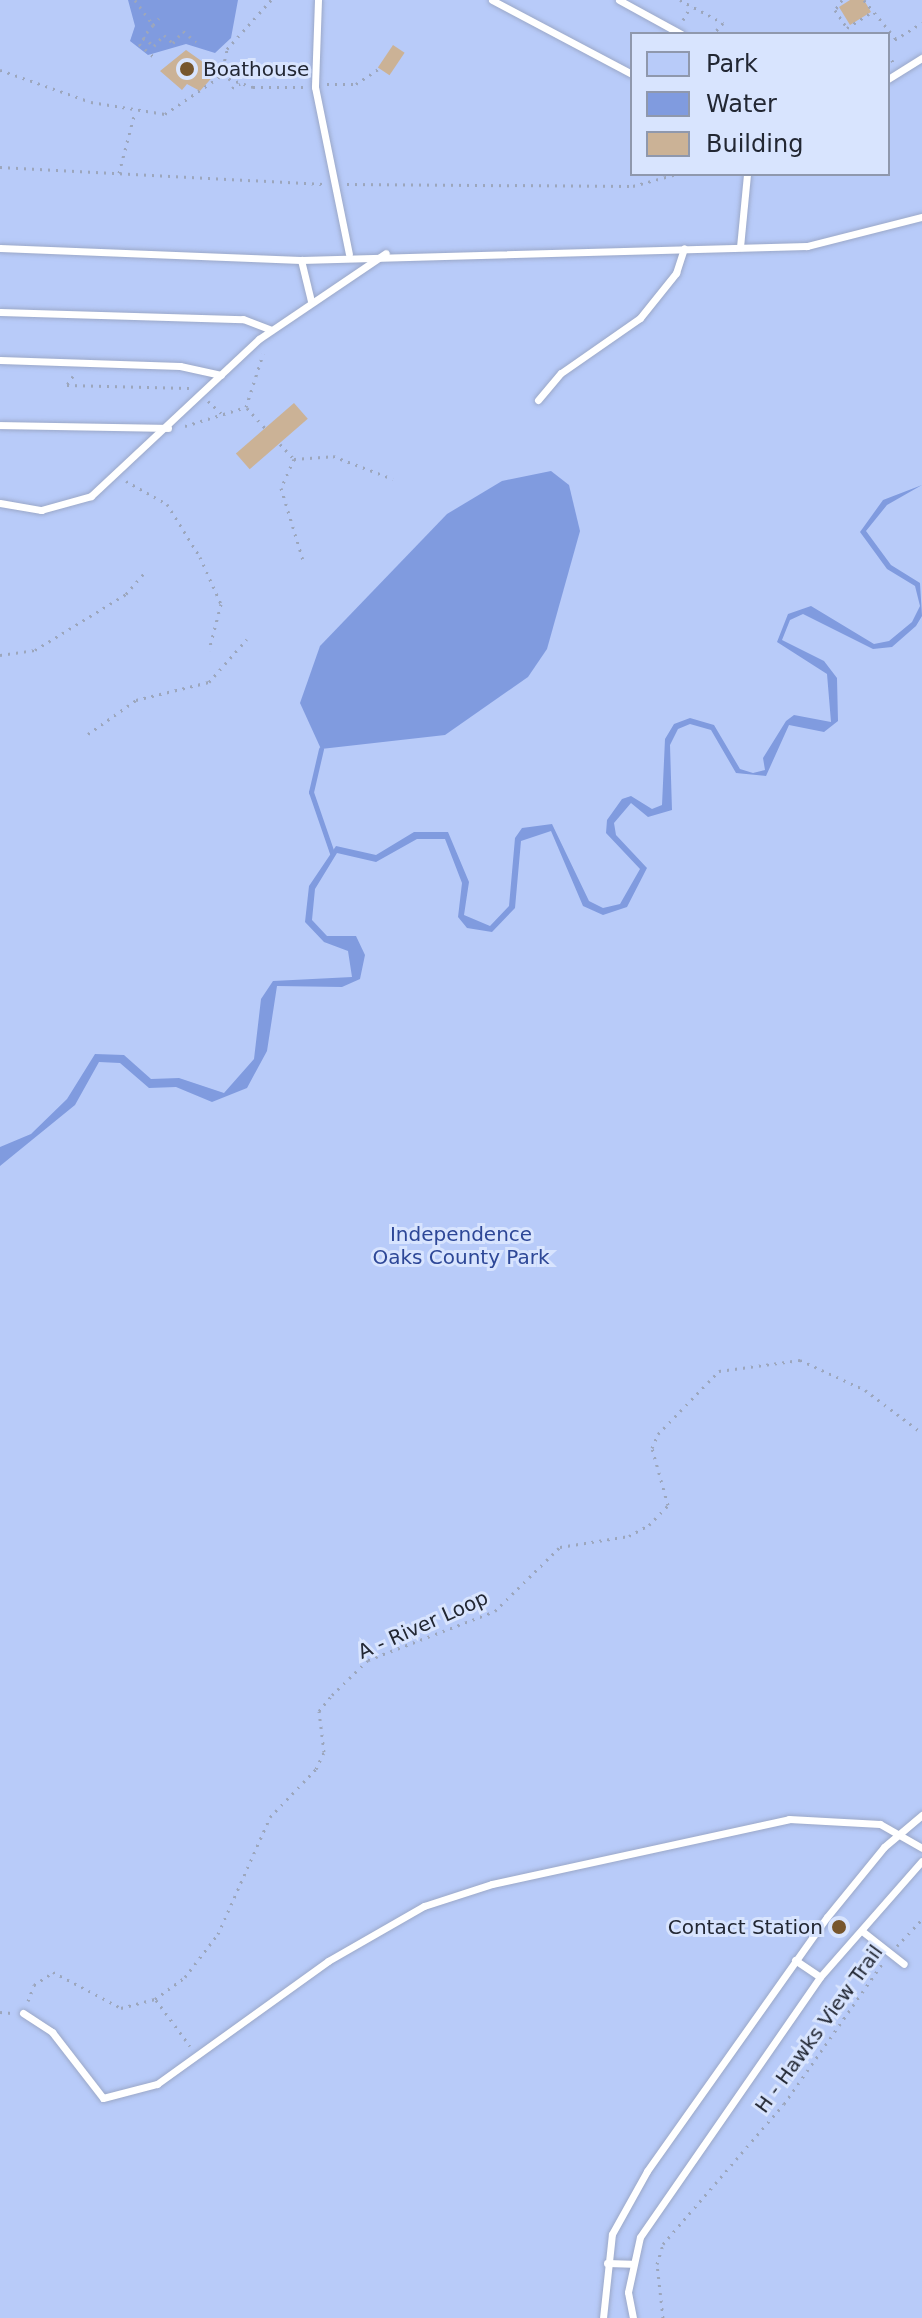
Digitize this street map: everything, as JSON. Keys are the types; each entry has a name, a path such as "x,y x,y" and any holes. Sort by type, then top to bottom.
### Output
{"lane":[{"path":"318,0 315,87 349,254"},
{"path":"492,0 630,73"},
{"path":"619,0 677,32"},
{"path":"890,78 922,58"},
{"path":"740,247 747,176"},
{"path":"0,248 301,260 349,254 740,247 857,239 922,217"},
{"path":"538,400 561,373 640,318 676,273 684,248"},
{"path":"0,503 17,509 67,505 123,478 221,375 271,330 386,253"},
{"path":"301,260 311,301"},
{"path":"0,312 243,319 271,330"},
{"path":"0,360 180,366 221,375"},
{"path":"0,425 168,428"},
{"path":"603,2318 612,2234 647,2171 795,1960 900,1832 922,1815"},
{"path":"23,2013 52,2032 103,2098 157,2084 328,1961 424,1906 492,1884 789,1819 841,1817 900,1832 922,1848"},
{"path":"633,2318 631,2264 640,2237 820,1977 922,1861"},
{"path":"862,1931 904,1964"},
{"path":"795,1960 820,1977"},
{"path":"607,2263 631,2264"}],"path":[{"path":"135,0 153,25"},
{"path":"0,70 135,112 165,114 221,76 227,49 271,0"},
{"path":"680,0 723,23 715,32"},
{"path":"842,0 835,10 847,28 872,12"},
{"path":"864,0 890,32"},
{"path":"679,32 691,6"},
{"path":"154,57 139,44 159,18"},
{"path":"890,43 922,23"},
{"path":"164,35 173,43 189,24"},
{"path":"144,38 154,46 170,28"},
{"path":"183,31 194,40 197,32"},
{"path":"890,32 896,39"},
{"path":"221,76 240,84 315,87 356,84 378,69"},
{"path":"232,88 240,84"},
{"path":"119,173 135,112"},
{"path":"246,407 272,344"},
{"path":"82,363 67,385 193,388 222,414"},
{"path":"175,435 246,407"},
{"path":"246,407 266,429"},
{"path":"280,444 294,459"},
{"path":"294,459 333,456 393,479"},
{"path":"294,459 281,488 304,563"},
{"path":"123,478 136,471"},
{"path":"123,478 167,504 200,557 221,604 209,650"},
{"path":"0,655 35,650 126,594 145,572"},
{"path":"88,734 136,700 209,682 247,639"},
{"name":"A - River Loop","path":"23,2013 34,1985 53,1972 112,2007 155,1999 205,1957 270,1817 316,1769 324,1752 319,1711 332,1695 368,1660 495,1611 560,1547 629,1536 649,1525 668,1505 652,1448 658,1434 719,1371 800,1360 865,1390 922,1433"},
{"name":"H - Hawks View Trail","path":"663,2318 657,2264 663,2244 784,2104 891,1953 922,1919"},
{"path":"155,1999 197,2055"},
{"path":"0,2012 23,2013"}],"green space":[{"name":"Independence Oaks County Park","path":"0,0 922,0 922,2318 0,2318"}],"water":[{"path":"128,0 238,0 231,38 215,53 186,44 148,55 130,41 135,26"},
{"path":"551,471 569,485 580,531 547,649 528,677 445,735 321,749 300,703 320,646 447,514 502,481"},
{"path":"922,485 887,505 866,531 891,565 920,583 922,616 916,626 892,647 873,649 803,614 790,620 782,640 824,661 837,678 838,721 824,732 789,725 766,776 736,773 711,730 690,724 678,729 670,745 672,810 648,817 631,803 614,823 616,835 647,868 627,907 603,915 583,906 551,831 521,841 515,908 492,932 467,928 458,917 462,883 445,839 417,839 376,862 337,853 315,889 312,920 327,936 356,936 365,955 360,979 342,987 277,986 267,1051 247,1088 212,1102 176,1087 149,1088 120,1063 99,1062 75,1105 0,1166 0,1147 31,1134 67,1099 95,1054 124,1055 151,1079 179,1078 224,1093 254,1059 261,999 273,981 352,977 348,951 324,942 305,922 309,886 336,846 376,855 414,832 448,832 469,882 464,915 490,926 509,906 515,838 522,828 552,824 589,901 603,908 620,904 640,869 606,833 607,820 622,799 631,796 652,809 662,805 665,739 674,724 690,718 714,725 740,769 753,773 765,770 763,758 786,721 794,715 831,722 827,674 777,642 788,614 811,606 874,644 889,641 912,622 920,606 915,586 887,569 860,532 883,500"}],"building":[{"path":"850,0 864,0 871,12 850,25 839,7"},
{"path":"393,45 405,53 390,75 378,67"},
{"name":"Boathouse","path":"186,50 217,72 200,91 187,84 182,90 160,71"},
{"path":"294,403 308,419 250,469 236,454"}],"waterway":[{"path":"321,749 311,792 332,853"}],"place":[{"name":"Boathouse","path":"187,69"},
{"name":"Contact Station","path":"839,1927"}]}
